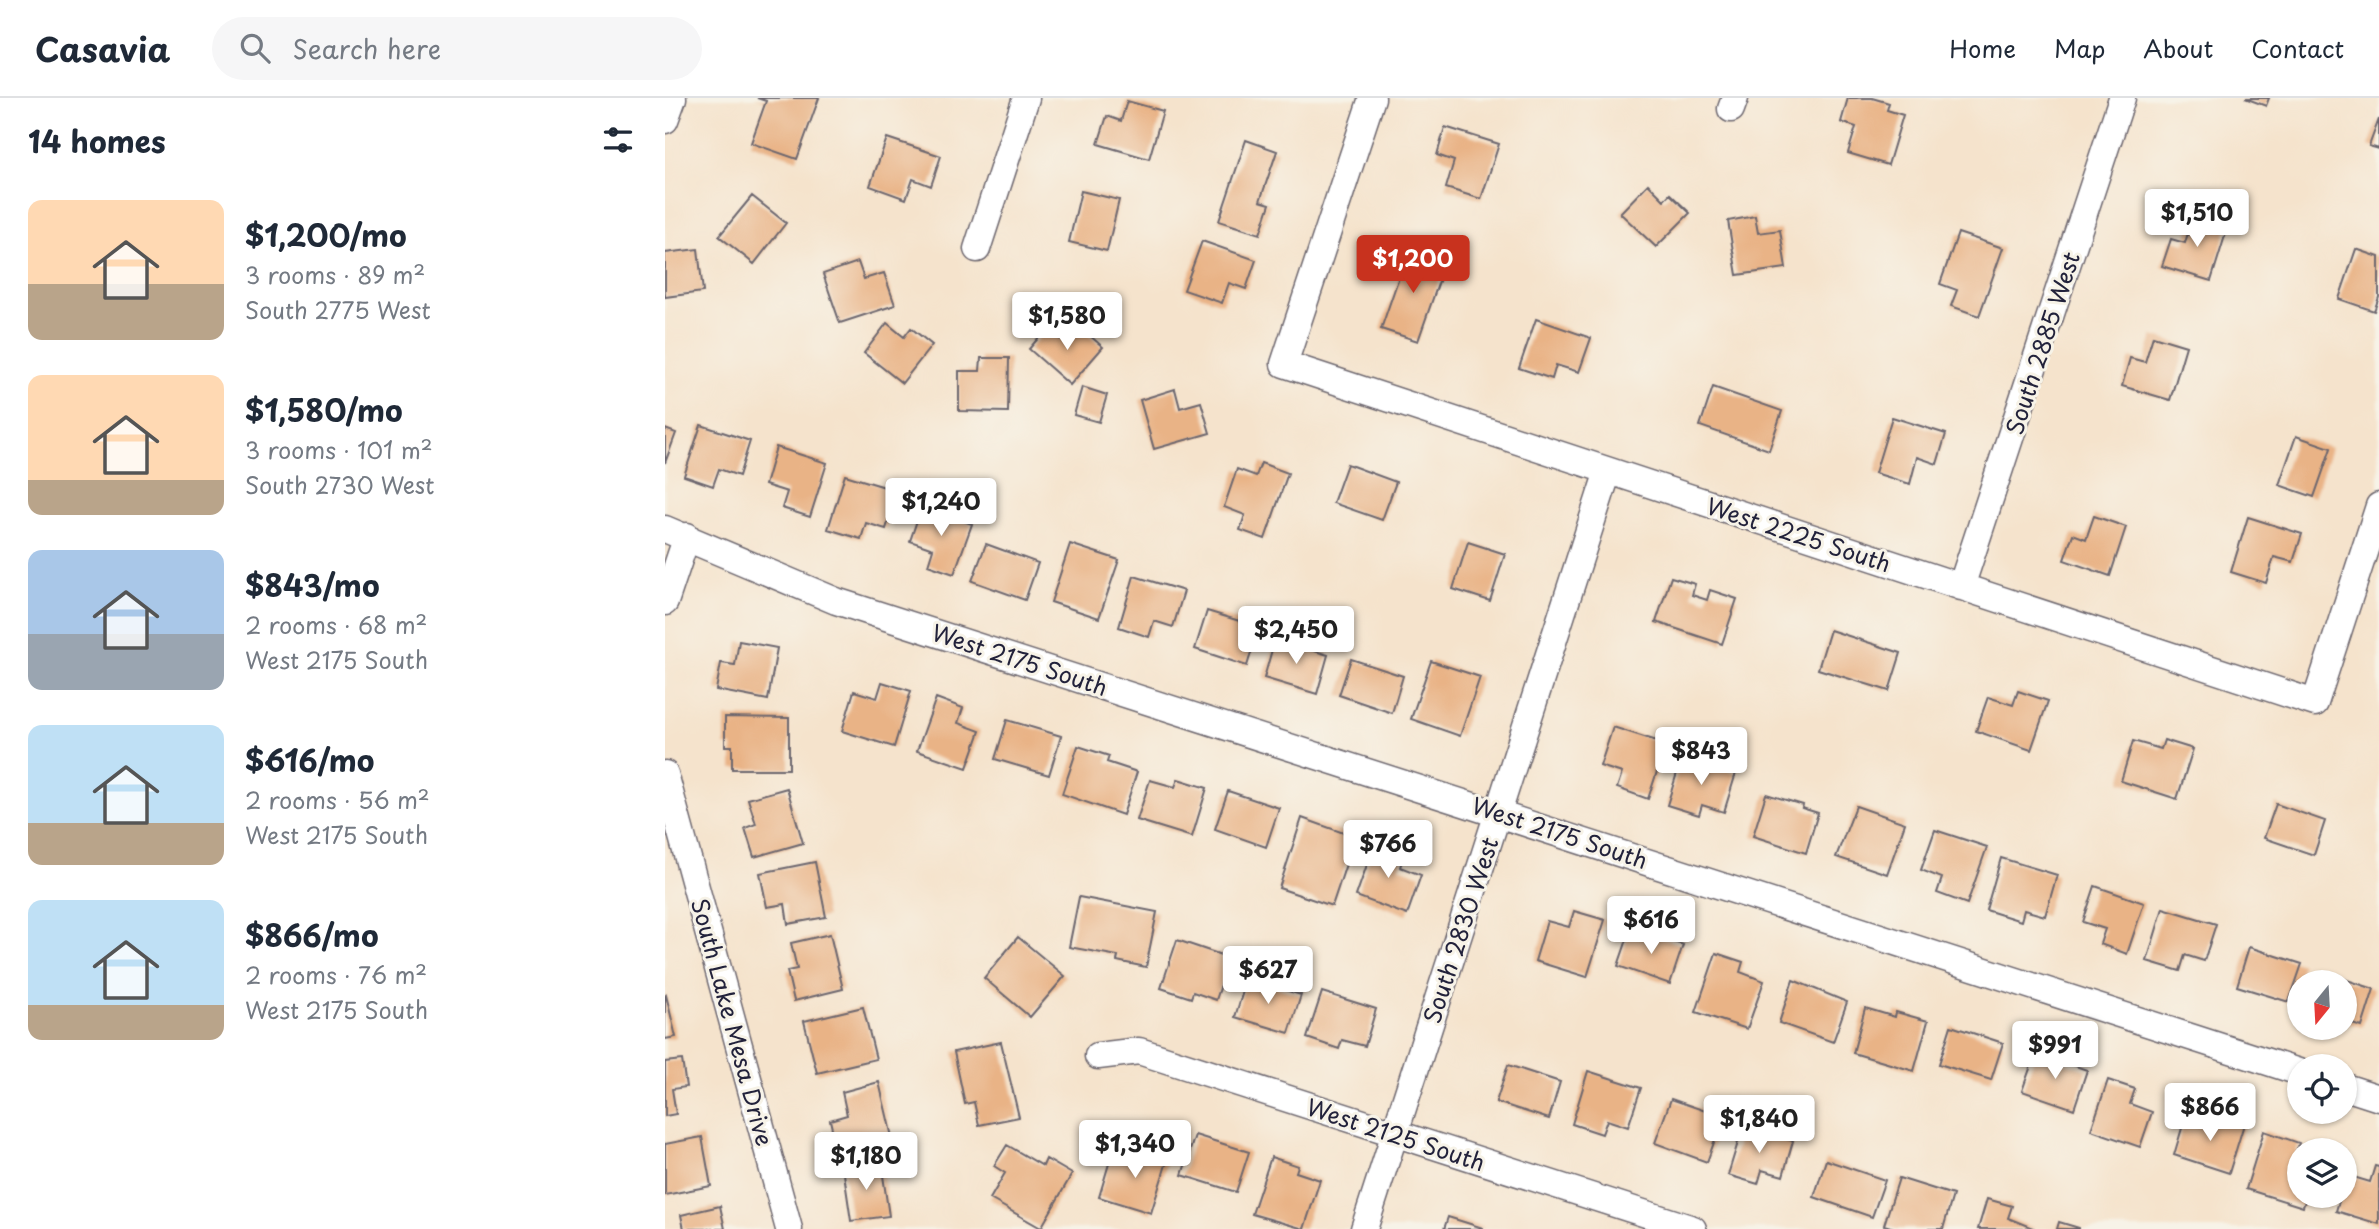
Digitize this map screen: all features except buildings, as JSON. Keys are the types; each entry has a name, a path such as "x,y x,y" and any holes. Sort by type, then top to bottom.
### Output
{"street":[{"path":"665,120 673,98"},
{"path":"977,248 1026,98"},
{"name":"West 2225 South","path":"1372,98 1285,364 2315,703 2379,506"},
{"name":"South 2885 West","path":"1961,587 2122,98"},
{"name":"South 2830 West","path":"1364,1229 1608,471"},
{"path":"665,602 676,532"},
{"name":"West 2175 South","path":"676,532 836,601 1498,811 2287,1068"},
{"name":"South Lake Mesa Drive","path":"665,774 789,1229"},
{"name":"West 2125 South","path":"1098,1056 1139,1051 1693,1229"},
{"path":"2357,1091 2379,1098"}]}
